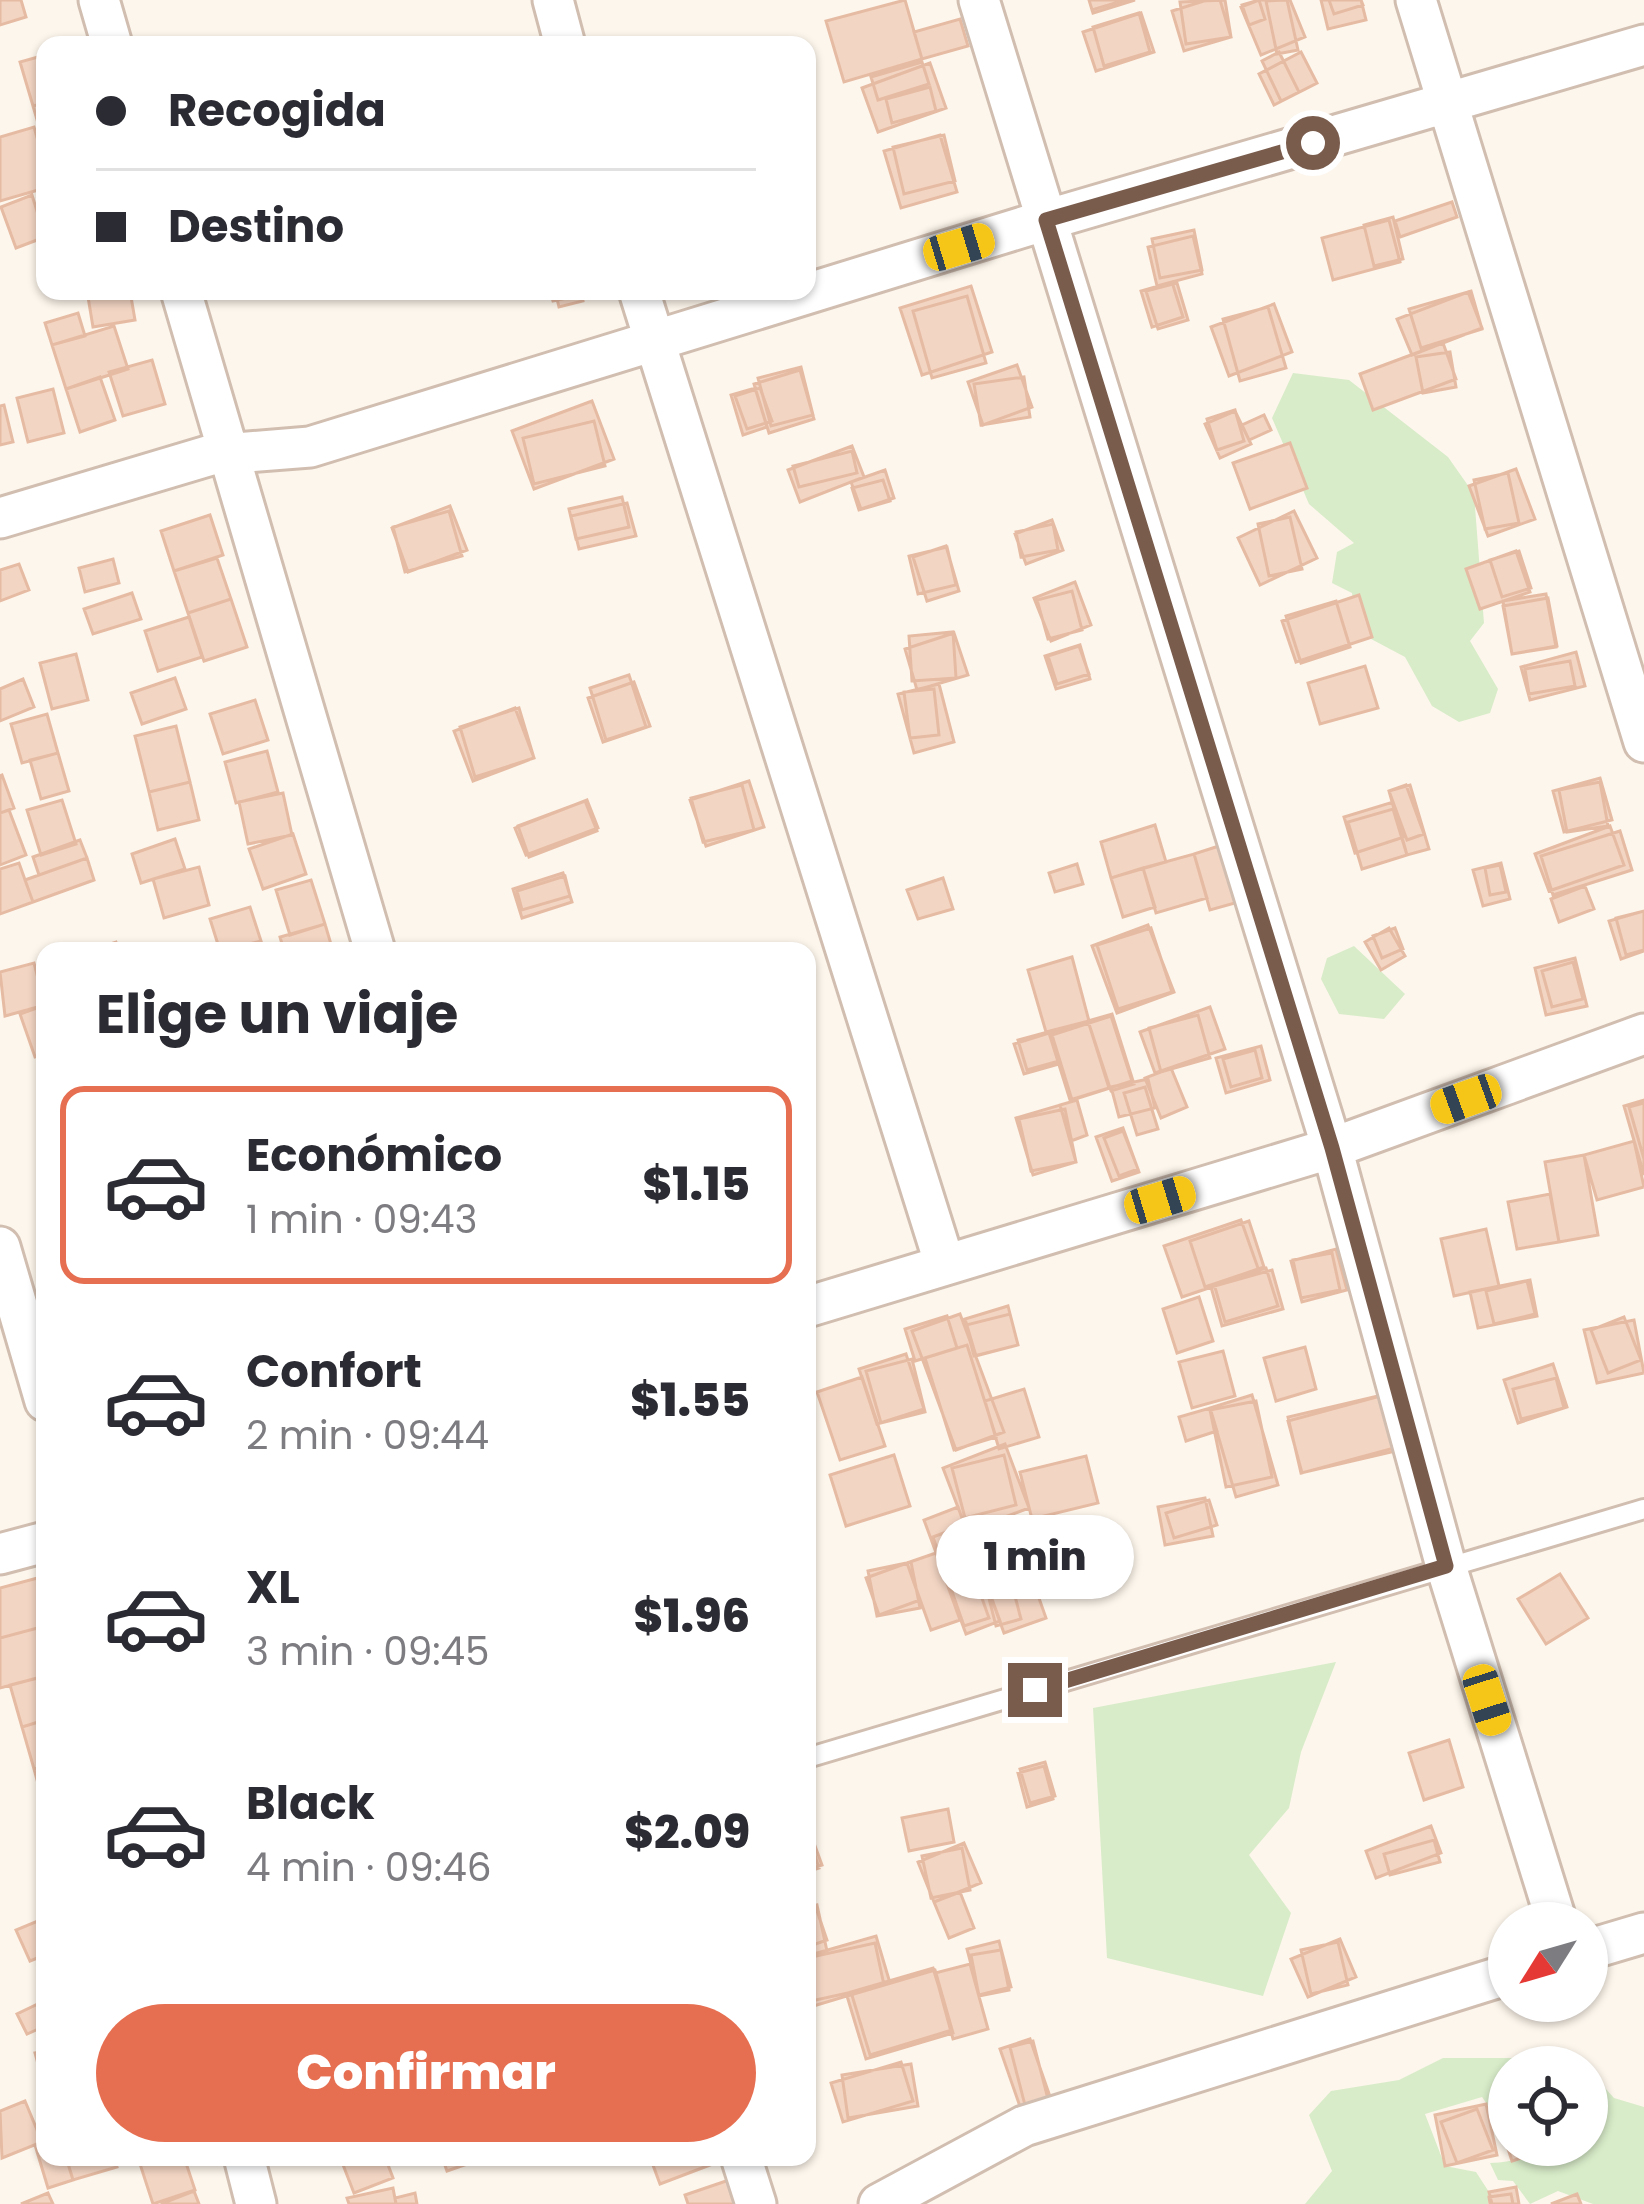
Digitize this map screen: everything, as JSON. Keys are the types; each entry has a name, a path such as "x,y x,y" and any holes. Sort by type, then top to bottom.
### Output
{"street":[{"path":"99,0 109,36"},
{"path":"553,0 563,36"},
{"path":"979,0 1332,1148 1446,1566 1550,1902"},
{"path":"1415,0 1644,742"},
{"path":"816,291 1644,45"},
{"path":"185,300 372,942"},
{"path":"642,300 945,1265"},
{"path":"0,518 211,455 310,447 787,300"},
{"path":"816,1304 1332,1148 1644,1034"},
{"path":"0,1246 36,1370"},
{"path":"0,1554 36,1544"},
{"path":"1608,1944 1644,1933"},
{"path":"879,2204 1024,2126 1488,1981"},
{"path":"246,2166 256,2204"},
{"path":"744,2166 756,2204"}],"lane":[{"path":"816,1755 1644,1509"}],"green space":[{"path":"1293,373 1349,380 1448,457 1474,494 1484,623 1470,641 1498,689 1490,713 1459,722 1432,706 1405,657 1356,631 1352,593 1332,583 1337,552 1354,543 1309,504 1272,418"},
{"path":"1354,946 1405,994 1384,1019 1339,1014 1321,979 1327,958"},
{"path":"1336,1662 1301,1752 1289,1808 1249,1855 1291,1913 1263,1996 1107,1958 1093,1708"},
{"path":"1443,2058 1488,2058 1488,2106 1482,2097 1425,2114 1445,2166 1476,2172 1489,2192 1488,2204 1305,2204 1332,2171 1309,2115 1331,2091 1399,2080"},
{"path":"1608,2091 1614,2098 1644,2107 1644,2204 1593,2204 1558,2191 1530,2204 1513,2181 1498,2180 1491,2166 1608,2166"}],"building":[{"path":"0,0 21,0 26,17 0,25"},
{"path":"905,0 922,59 844,82 826,21"},
{"path":"1089,0 1125,0 1092,10"},
{"path":"1089,0 1135,0 1093,13"},
{"path":"1220,0 1231,37 1184,51 1172,11"},
{"path":"1225,0 1231,37 1186,44 1180,2"},
{"path":"1259,0 1290,0 1305,37 1261,55 1241,7"},
{"path":"1259,0 1265,19 1249,25 1242,5"},
{"path":"1287,0 1298,50 1277,54 1266,1"},
{"path":"1321,0 1361,0 1366,20 1328,29"},
{"path":"1329,0 1361,0 1363,5 1334,14"},
{"path":"1139,13 1150,52 1104,66 1093,27"},
{"path":"1141,13 1154,52 1096,71 1083,32"},
{"path":"960,19 968,46 922,59 914,32"},
{"path":"1279,52 1299,92 1281,101 1262,61"},
{"path":"1301,52 1317,83 1274,105 1259,74"},
{"path":"36,58 36,105 33,106 20,62"},
{"path":"922,62 929,84 878,100 871,77"},
{"path":"930,63 946,108 878,132 862,88"},
{"path":"930,87 936,111 892,123 886,99"},
{"path":"34,127 36,191 0,201 0,137"},
{"path":"940,135 957,192 901,208 884,151"},
{"path":"944,135 955,181 904,194 893,147"},
{"path":"32,195 36,240 16,248 1,207"},
{"path":"1452,202 1457,217 1400,237 1395,221"},
{"path":"1393,217 1403,259 1374,266 1364,225"},
{"path":"1389,220 1400,262 1333,280 1322,238"},
{"path":"1194,230 1202,270 1160,278 1152,239"},
{"path":"1193,236 1202,274 1157,286 1148,247"},
{"path":"1172,282 1183,317 1152,327 1141,291"},
{"path":"1177,283 1188,320 1158,329 1146,291"},
{"path":"971,286 992,352 922,375 900,308"},
{"path":"1471,291 1482,329 1421,348 1409,309"},
{"path":"1468,292 1482,328 1412,355 1397,319"},
{"path":"967,296 986,363 932,378 913,311"},
{"path":"88,300 132,300 135,320 93,327"},
{"path":"557,300 583,300 583,301 559,307"},
{"path":"1274,304 1292,352 1229,376 1211,327"},
{"path":"1268,307 1286,368 1240,381 1223,319"},
{"path":"78,313 85,336 52,345 45,323"},
{"path":"114,326 128,369 66,389 52,345"},
{"path":"1443,343 1456,379 1373,410 1360,374"},
{"path":"1450,352 1456,387 1423,393 1416,357"},
{"path":"152,360 165,404 123,416 109,372"},
{"path":"1017,365 1032,407 983,425 968,382"},
{"path":"801,367 813,415 771,426 758,378"},
{"path":"800,370 814,419 769,433 754,384"},
{"path":"100,377 115,420 80,432 66,389"},
{"path":"1024,377 1030,417 981,425 974,384"},
{"path":"755,388 767,427 743,435 731,395"},
{"path":"760,388 772,421 747,429 735,396"},
{"path":"53,389 64,433 28,442 17,398"},
{"path":"592,401 614,459 534,489 512,431"},
{"path":"4,405 13,442 0,445 0,406"},
{"path":"1235,410 1244,441 1217,450 1207,419"},
{"path":"1235,411 1251,444 1220,458 1205,424"},
{"path":"1264,415 1271,430 1249,440 1242,425"},
{"path":"594,421 605,466 534,484 523,438"},
{"path":"1290,443 1307,488 1250,509 1233,463"},
{"path":"852,446 864,477 800,502 788,470"},
{"path":"852,451 857,473 799,487 793,466"},
{"path":"1516,469 1535,519 1488,536 1469,486"},
{"path":"885,470 894,498 861,509 851,482"},
{"path":"1508,473 1519,523 1485,529 1474,480"},
{"path":"883,480 890,501 859,510 852,488"},
{"path":"622,497 629,527 576,539 569,509"},
{"path":"627,503 636,536 579,549 571,516"},
{"path":"450,506 467,550 408,572 392,528"},
{"path":"449,511 462,556 405,572 393,527"},
{"path":"1294,511 1317,558 1260,585 1238,538"},
{"path":"210,515 223,555 174,571 161,531"},
{"path":"1290,517 1302,569 1269,576 1258,524"},
{"path":"1052,520 1063,550 1026,564 1015,534"},
{"path":"1053,524 1058,550 1021,557 1016,532"},
{"path":"946,546 959,591 927,601 913,557"},
{"path":"947,547 956,585 918,594 909,556"},
{"path":"1516,551 1530,592 1480,609 1466,569"},
{"path":"1519,551 1531,588 1502,597 1490,560"},
{"path":"217,558 231,599 188,613 174,571"},
{"path":"113,559 119,583 85,592 79,568"},
{"path":"19,564 29,590 0,601 0,570"},
{"path":"1075,582 1091,625 1051,641 1034,598"},
{"path":"1072,591 1082,630 1048,639 1037,600"},
{"path":"132,593 141,619 93,634 84,609"},
{"path":"1546,594 1556,647 1512,654 1503,601"},
{"path":"1359,595 1372,637 1296,662 1282,621"},
{"path":"1548,598 1557,646 1512,654 1503,606"},
{"path":"231,599 247,647 204,661 188,613"},
{"path":"1336,601 1350,647 1301,663 1286,616"},
{"path":"189,617 202,657 158,671 145,631"},
{"path":"953,632 956,678 912,681 909,636"},
{"path":"954,633 968,675 917,690 905,649"},
{"path":"1080,645 1090,679 1056,689 1045,656"},
{"path":"1079,646 1089,674 1057,684 1048,656"},
{"path":"1576,652 1585,686 1530,700 1521,667"},
{"path":"76,654 88,700 52,709 40,663"},
{"path":"1570,661 1575,686 1529,694 1525,669"},
{"path":"1365,666 1378,708 1320,724 1308,683"},
{"path":"629,675 646,727 606,740 590,688"},
{"path":"175,678 186,709 142,724 131,693"},
{"path":"23,679 34,707 0,721 0,689"},
{"path":"634,682 650,726 603,742 588,698"},
{"path":"939,684 954,742 914,753 898,694"},
{"path":"934,689 939,735 910,738 904,692"},
{"path":"255,700 268,740 223,754 210,714"},
{"path":"515,708 534,758 473,781 454,731"},
{"path":"519,708 534,758 475,777 460,727"},
{"path":"47,714 58,753 22,763 11,724"},
{"path":"176,726 190,782 149,792 135,736"},
{"path":"267,751 278,792 236,803 225,762"},
{"path":"58,753 69,791 41,799 30,760"},
{"path":"0,776 14,808 0,813"},
{"path":"1600,778 1612,820 1564,832 1553,791"},
{"path":"749,781 764,827 706,846 690,800"},
{"path":"190,782 199,820 158,830 149,792"},
{"path":"1600,782 1608,826 1567,832 1559,790"},
{"path":"742,785 754,830 703,842 691,798"},
{"path":"1406,785 1424,834 1407,840 1389,791"},
{"path":"1410,785 1429,849 1407,855 1389,791"},
{"path":"283,793 292,835 248,844 239,802"},
{"path":"62,800 76,844 41,855 27,810"},
{"path":"587,800 598,828 526,855 515,828"},
{"path":"585,801 597,831 529,857 518,826"},
{"path":"1393,802 1404,837 1355,853 1344,817"},
{"path":"1393,809 1407,855 1362,869 1348,822"},
{"path":"9,810 26,855 0,865 0,813"},
{"path":"1155,825 1166,862 1111,878 1101,842"},
{"path":"1610,826 1624,865 1549,891 1535,854"},
{"path":"1620,831 1632,870 1553,895 1541,856"},
{"path":"293,834 306,874 263,889 249,849"},
{"path":"175,839 185,869 141,883 132,854"},
{"path":"80,840 87,858 39,875 33,857"},
{"path":"1219,846 1235,903 1210,910 1194,854"},
{"path":"1194,854 1207,898 1156,913 1143,868"},
{"path":"87,858 94,880 33,902 25,880"},
{"path":"19,863 33,902 0,914 0,869"},
{"path":"1501,863 1510,899 1483,906 1473,870"},
{"path":"1077,864 1083,884 1055,892 1049,873"},
{"path":"1500,865 1506,892 1490,895 1485,868"},
{"path":"199,867 209,905 164,918 153,879"},
{"path":"1143,868 1155,907 1123,917 1111,878"},
{"path":"563,873 572,902 522,918 513,889"},
{"path":"565,876 570,896 522,910 517,891"},
{"path":"943,878 953,909 918,919 907,890"},
{"path":"311,880 325,924 290,935 276,890"},
{"path":"1585,886 1594,909 1559,922 1551,899"},
{"path":"250,907 261,941 217,942 210,919"},
{"path":"1644,911 1644,951 1621,959 1609,921"},
{"path":"1644,911 1644,950 1626,955 1616,918"},
{"path":"325,924 330,942 281,942 280,937"},
{"path":"1148,925 1174,992 1117,1013 1092,946"},
{"path":"1151,928 1172,992 1118,1009 1097,945"},
{"path":"1389,928 1405,956 1381,970 1365,942"},
{"path":"1395,928 1403,949 1382,958 1373,936"},
{"path":"1072,957 1089,1021 1046,1032 1028,970"},
{"path":"1575,958 1587,1006 1546,1015 1535,968"},
{"path":"1573,962 1583,999 1552,1007 1542,971"},
{"path":"34,963 36,1007 5,1016 0,972"},
{"path":"1210,1007 1225,1049 1155,1073 1140,1032"},
{"path":"36,1008 36,1057 35,1057 20,1014"},
{"path":"1112,1014 1134,1084 1111,1091 1088,1021"},
{"path":"1198,1015 1210,1058 1161,1072 1149,1028"},
{"path":"1111,1016 1132,1081 1072,1100 1052,1035"},
{"path":"1088,1021 1109,1088 1070,1100 1049,1033"},
{"path":"1051,1031 1059,1061 1027,1070 1018,1040"},
{"path":"1049,1033 1059,1064 1024,1074 1014,1044"},
{"path":"1261,1046 1270,1080 1226,1093 1216,1058"},
{"path":"1255,1050 1262,1078 1231,1087 1223,1059"},
{"path":"1171,1068 1187,1107 1161,1118 1145,1078"},
{"path":"1148,1079 1155,1108 1119,1117 1111,1087"},
{"path":"1145,1087 1158,1129 1137,1135 1124,1093"},
{"path":"1077,1100 1087,1135 1071,1141 1060,1105"},
{"path":"1644,1100 1644,1175 1624,1106"},
{"path":"1644,1103 1644,1159 1629,1107"},
{"path":"1060,1105 1076,1162 1033,1175 1016,1118"},
{"path":"1065,1109 1076,1162 1031,1171 1019,1119"},
{"path":"1123,1128 1139,1172 1112,1181 1096,1137"},
{"path":"1123,1131 1138,1169 1119,1176 1104,1138"},
{"path":"1634,1141 1644,1187 1597,1200 1584,1155"},
{"path":"1584,1155 1598,1235 1559,1242 1545,1162"},
{"path":"1550,1194 1559,1242 1517,1249 1508,1202"},
{"path":"1241,1220 1259,1271 1182,1297 1164,1246"},
{"path":"1249,1221 1264,1267 1205,1287 1190,1241"},
{"path":"1486,1229 1499,1286 1454,1296 1441,1239"},
{"path":"1336,1249 1347,1290 1302,1302 1291,1261"},
{"path":"1332,1253 1340,1290 1301,1298 1293,1260"},
{"path":"1266,1268 1278,1306 1225,1322 1214,1284"},
{"path":"1272,1270 1283,1309 1222,1326 1211,1287"},
{"path":"1530,1280 1537,1316 1478,1328 1470,1292"},
{"path":"1527,1281 1535,1314 1494,1324 1486,1291"},
{"path":"1199,1297 1213,1341 1177,1353 1163,1309"},
{"path":"1008,1306 1018,1345 976,1356 965,1319"},
{"path":"960,1314 1004,1432 956,1450 912,1331"},
{"path":"1010,1314 1018,1345 974,1356 966,1325"},
{"path":"947,1316 957,1348 915,1361 905,1329"},
{"path":"1624,1317 1641,1360 1608,1373 1591,1330"},
{"path":"1634,1320 1644,1373 1597,1383 1584,1330"},
{"path":"967,1345 996,1437 954,1450 925,1358"},
{"path":"1305,1347 1316,1389 1276,1401 1264,1358"},
{"path":"1223,1351 1235,1396 1192,1408 1179,1362"},
{"path":"906,1354 924,1409 877,1424 859,1369"},
{"path":"912,1359 925,1412 881,1423 866,1371"},
{"path":"1553,1364 1567,1407 1518,1423 1504,1380"},
{"path":"862,1377 885,1446 840,1460 817,1392"},
{"path":"1556,1378 1564,1408 1521,1419 1513,1389"},
{"path":"1024,1389 1039,1437 999,1449 985,1401"},
{"path":"1252,1395 1278,1485 1236,1497 1210,1408"},
{"path":"1382,1395 1396,1451 1301,1473 1288,1417"},
{"path":"1384,1395 1398,1447 1302,1473 1288,1421"},
{"path":"1256,1401 1272,1477 1226,1487 1210,1410"},
{"path":"1210,1408 1217,1431 1186,1441 1179,1417"},
{"path":"1005,1444 1029,1508 967,1531 943,1468"},
{"path":"894,1455 910,1506 846,1526 830,1475"},
{"path":"1004,1455 1016,1505 965,1518 952,1468"},
{"path":"1086,1456 1098,1503 1032,1519 1020,1472"},
{"path":"1205,1498 1213,1536 1165,1545 1158,1507"},
{"path":"1209,1500 1217,1525 1174,1538 1166,1513"},
{"path":"958,1507 1000,1621 966,1634 924,1520"},
{"path":"1010,1516 1046,1618 1004,1633 967,1531"},
{"path":"996,1525 1021,1619 996,1626 972,1531"},
{"path":"957,1528 989,1618 964,1626 933,1537"},
{"path":"936,1553 960,1620 931,1630 907,1563"},
{"path":"911,1562 920,1608 877,1616 868,1571"},
{"path":"907,1563 920,1600 879,1615 866,1578"},
{"path":"1560,1574 1588,1618 1546,1644 1518,1599"},
{"path":"36,1578 36,1628 0,1638 0,1588"},
{"path":"36,1628 36,1678 0,1688 0,1638"},
{"path":"36,1678 36,1723 22,1727 10,1685"},
{"path":"36,1723 36,1768 34,1769 22,1727"},
{"path":"1449,1740 1463,1787 1424,1800 1409,1753"},
{"path":"1045,1762 1055,1796 1030,1803 1020,1769"},
{"path":"1044,1766 1053,1799 1027,1807 1018,1773"},
{"path":"948,1809 954,1842 909,1851 902,1818"},
{"path":"1431,1826 1441,1853 1376,1878 1366,1851"},
{"path":"1434,1840 1440,1862 1390,1875 1384,1854"},
{"path":"964,1843 981,1883 934,1902 918,1862"},
{"path":"962,1848 970,1890 931,1898 922,1856"},
{"path":"960,1892 974,1928 949,1938 934,1902"},
{"path":"816,1905 827,1951 816,1953"},
{"path":"816,1908 827,1940 816,1944"},
{"path":"36,1922 36,1959 30,1961 16,1930"},
{"path":"876,1936 890,1983 816,2005 816,1953"},
{"path":"1340,1939 1356,1977 1308,1997 1291,1959"},
{"path":"999,1941 1011,1987 979,1995 967,1949"},
{"path":"1338,1942 1348,1985 1311,1994 1301,1950"},
{"path":"875,1943 884,1985 816,2000 816,1956"},
{"path":"1001,1950 1009,1990 979,1996 971,1955"},
{"path":"970,1964 988,2029 953,2039 935,1973"},
{"path":"933,1968 952,2030 870,2055 851,1992"},
{"path":"935,1970 953,2033 866,2059 847,1996"},
{"path":"36,2005 36,2030 27,2034 17,2014"},
{"path":"1030,2039 1054,2108 1024,2118 1000,2049"},
{"path":"1033,2041 1049,2103 1026,2109 1010,2047"},
{"path":"901,2062 913,2101 843,2122 831,2083"},
{"path":"911,2064 918,2106 848,2118 842,2075"},
{"path":"25,2101 36,2128 36,2144 2,2158 0,2111"},
{"path":"1486,2104 1488,2157 1445,2166 1435,2115"},
{"path":"1477,2109 1488,2137 1488,2152 1457,2163 1441,2122"},
{"path":"41,2166 69,2166 73,2180 48,2188"},
{"path":"69,2166 117,2166 117,2167 73,2180"},
{"path":"141,2166 187,2166 195,2190 153,2204"},
{"path":"344,2166 388,2166 393,2178 354,2193"},
{"path":"653,2166 707,2166 660,2184"},
{"path":"735,2178 744,2204 688,2204 685,2195"},
{"path":"1516,2187 1519,2204 1492,2204 1489,2192"},
{"path":"393,2188 396,2204 349,2204 347,2198"},
{"path":"194,2191 199,2204 161,2204"},
{"path":"48,2193 53,2204 21,2204"},
{"path":"415,2193 417,2204 396,2204 395,2198"},
{"path":"1511,2194 1513,2204 1490,2204 1489,2197"},
{"path":"1577,2194 1581,2204 1551,2204"}],"route":[{"path":"1035,1690 1446,1566 1332,1148 1046,220 1313,143"}]}
